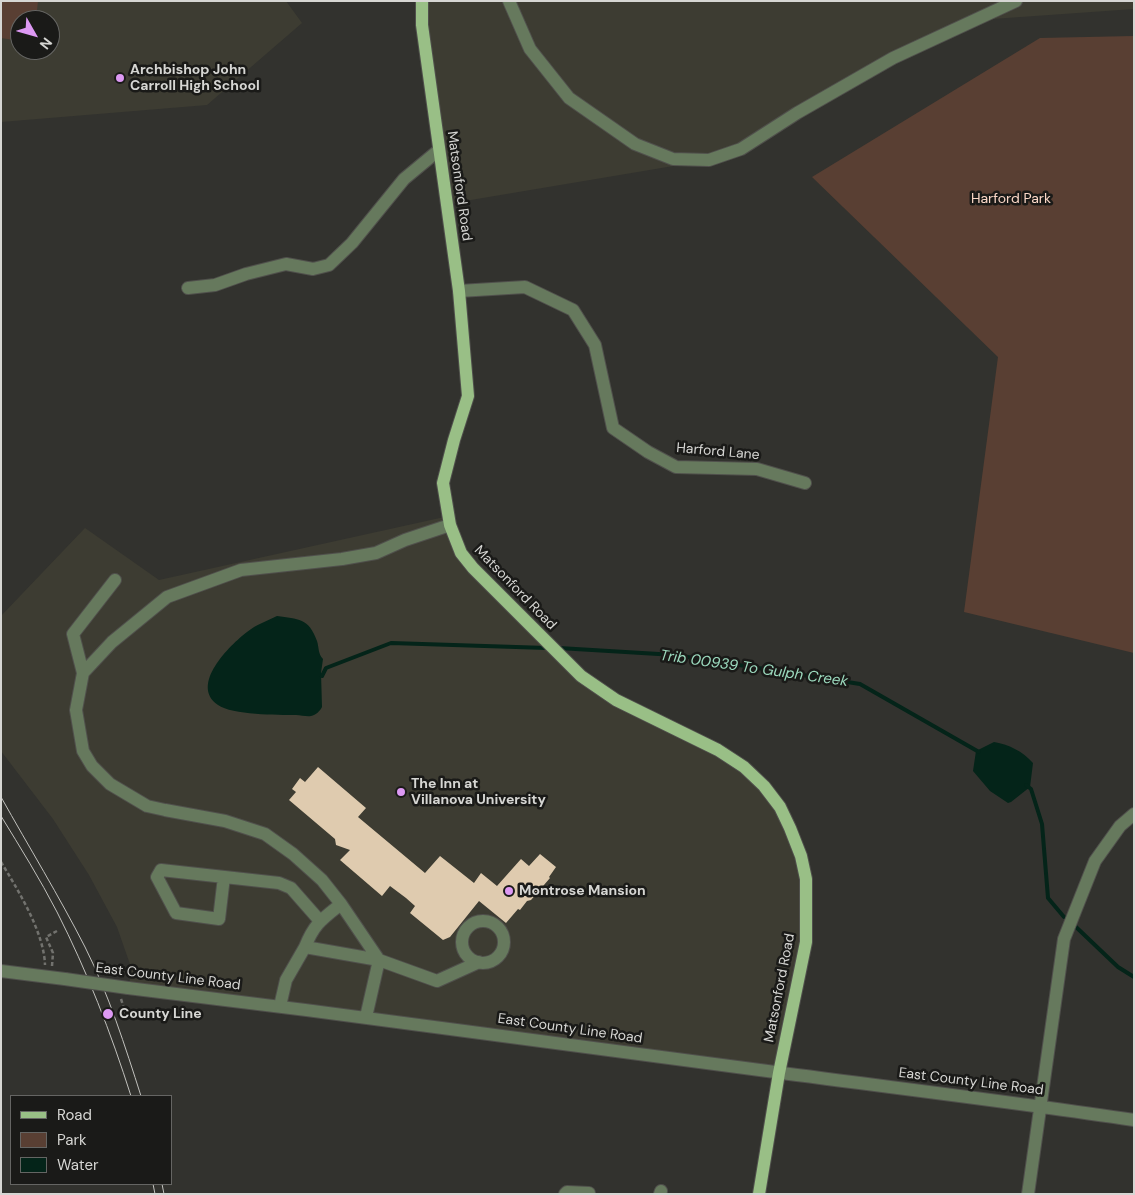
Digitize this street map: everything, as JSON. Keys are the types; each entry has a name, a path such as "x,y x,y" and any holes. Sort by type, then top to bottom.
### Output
{"main road":[{"name":"Matsonford Road","path":"422,1 422,25 459,291 468,396 443,483 450,525 461,553 473,568 581,676 616,700 718,750 744,767 764,786 780,807 801,856 806,879 806,942 779,1073 759,1194"}],"street":[{"path":"509,1 530,49 569,98 635,144 673,159 709,160 742,149 797,113 893,58 1016,1"},
{"path":"188,288 215,285 246,274 286,264 313,269 329,265 352,243 404,179 439,150"},
{"name":"Harford Lane","path":"459,291 525,287 574,310 595,345 613,428 648,452 676,467 757,469 805,483"},
{"path":"83,673 112,642 167,597 241,570 342,559 376,553 405,540 450,525"},
{"path":"115,580 73,634 83,673 76,710 83,750 92,766 110,784 147,806 225,821 265,834 293,854 322,880 341,904 379,960 366,1016"},
{"path":"1028,1194 1064,939 1094,861 1120,826 1134,814"},
{"path":"224,877 219,919 176,913 157,877 161,870 279,883 291,888 320,921"},
{"path":"280,1006 286,980 305,947 312,930 341,904"},
{"path":"305,947 379,960 437,981 479,962"},
{"name":"East County Line Road","path":"1,971 65,979 124,991 366,1016 1134,1120"},
{"path":"565,1194 567,1192 589,1193"}],"path":[{"path":"1,862 18,889 41,940 48,977"},
{"path":"48,977 53,953 46,937 57,931"},
{"path":"124,991 126,1014 124,1015"}],"shaded area":[{"name":"Archbishop John Carroll High School","path":"1,1 286,1 302,23 207,105 1,122"},
{"path":"422,1 1134,1 1134,9 978,20 709,160 447,204"},
{"name":"The Inn at Villanova University","path":"449,516 461,553 581,676 744,767 790,828 807,908 779,1073 128,988 132,970 117,927 89,875 53,819 1,751 1,616 85,528 159,580"}],"green space":[{"path":"1,1 38,1 37,10 10,10 10,39 1,38"},
{"name":"Harford Park","path":"1134,36 1134,653 964,612 998,357 812,177 1040,38"}],"water":[{"path":"277,616 302,621 314,633 319,653 323,659 321,673 322,707 315,715 308,716 244,713 218,705 210,697 208,687 215,666 231,646 247,632"},
{"path":"994,742 1015,749 1033,763 1030,787 1008,803 990,791 973,771 976,751"}],"building":[{"path":"318,767 366,808 358,817 425,873 440,856 474,883 481,873 497,886 521,859 529,866 540,854 556,867 550,878 531,900 527,901 520,910 518,909 506,923 479,901 450,937 443,940 410,913 415,906 406,898 390,886 382,896 340,860 350,850 336,845 335,839 289,800 296,792 292,789 300,778 305,782"}],"waterway":[{"name":"Trib 00939 To Gulph Creek","path":"322,676 326,668 391,643 547,648"},
{"name":"Trib 00939 To Gulph Creek","path":"559,648 675,655 860,684 979,752"},
{"name":"Trib 00939 To Gulph Creek","path":"1026,785 1031,789 1042,824 1048,898 1064,917"},
{"name":"Trib 00939 To Gulph Creek","path":"1076,927 1118,967 1134,977"}],"tram line":[{"path":"1,797 65,909 94,965 116,1021 141,1095"},
{"path":"1,816 44,887 68,934 98,1002 131,1095"},
{"path":"153,1185 155,1194"},
{"path":"162,1185 164,1194"}],"place":[{"name":"Archbishop John Carroll High School","path":"120,78"},
{"name":"The Inn at Villanova University","path":"401,792"},
{"name":"Montrose Mansion","path":"509,891"},
{"name":"County Line","path":"108,1014"}]}
